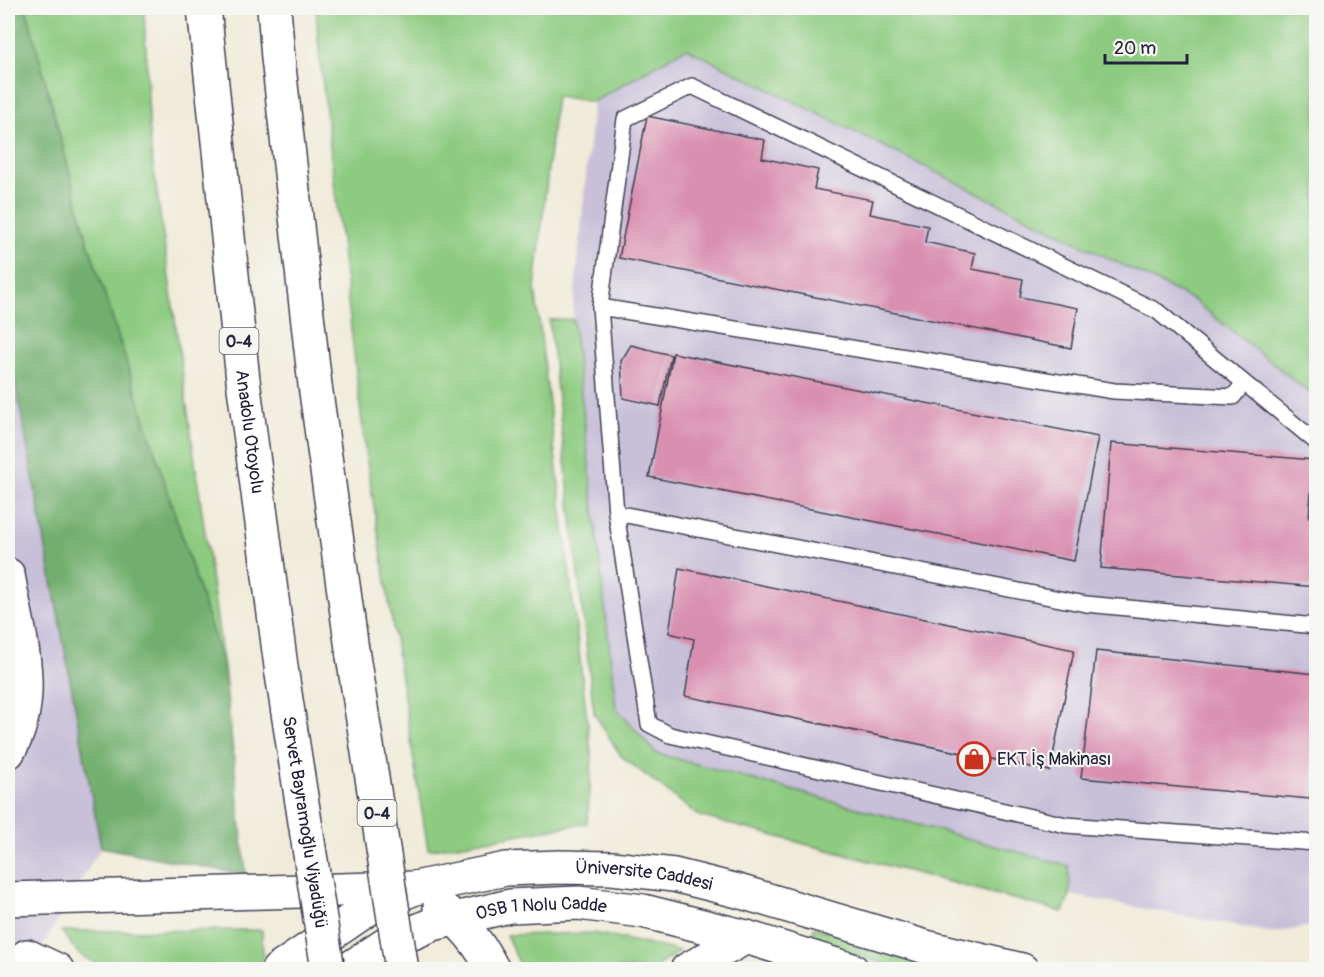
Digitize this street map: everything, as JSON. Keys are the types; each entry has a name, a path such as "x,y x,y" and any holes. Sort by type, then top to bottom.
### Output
{"main road":[{"name":"Anadolu Otoyolu","path":"204,8 243,380 282,675"},
{"name":"O-4","path":"274,8 315,385 353,656 402,969"},
{"path":"8,575 26,689 21,722 8,752"},
{"name":"Servet Bayramoğlu Viyadüğü","path":"282,675 328,969"},
{"name":"Üniversite Caddesi","path":"278,969 372,906 415,888 506,869 612,868 674,875 738,891 926,947 1022,969"},
{"path":"8,899 415,888 457,919 484,952 493,969"},
{"name":"OSB 1 Nolu Cadde","path":"347,969 385,945 433,924 510,906 578,903 643,911 746,937"},
{"path":"687,969 746,937 852,969"},
{"path":"24,958 57,969"}],"lane":[{"path":"1317,442 1157,311 693,86 625,119 600,307 616,513 648,724 670,735 1066,825 1317,843"},
{"path":"600,307 1114,391 1233,397 1244,383"},
{"path":"616,513 1086,604 1317,626"}],"shaded area":[{"path":"686,48 1193,300 1316,398 1316,925 1274,933 1070,895 1068,866 656,753 616,708 573,312 593,102"},
{"path":"8,342 101,847 28,970 8,969"}],"green space":[{"path":"8,8 26,8 88,242 224,668 246,875 101,847 8,342"},
{"path":"26,8 144,8 150,143 224,668 88,242"},
{"path":"316,8 1316,8 1316,398 1193,300 686,48 593,102 556,96 535,287 592,760 587,823 428,850 365,449"},
{"path":"573,319 616,708 656,753 1069,866 1070,895 1063,912 699,816 621,756 594,713 549,320"},
{"path":"814,927 952,969 900,969 811,942"},
{"path":"262,930 263,964 256,970 104,969 79,954 61,931"},
{"path":"594,933 680,951 653,969 522,969 506,935"}],"building":[{"path":"647,116 765,140 762,158 818,170 814,189 873,200 870,214 928,226 925,242 975,253 972,269 1023,279 1020,297 1078,308 1071,348 619,258"},
{"path":"631,345 671,355 660,406 623,398 621,361"},
{"path":"673,353 1098,437 1074,561 649,477"},
{"path":"1111,443 1314,460 1309,517 1316,518 1316,587 1101,568"},
{"path":"679,568 1074,650 1050,771 685,696 694,639 669,633"},
{"path":"1096,651 1316,674 1316,726 1310,799 1081,778"}],"place":[{"name":"EKT İş Makinası","path":"974,759"}]}
